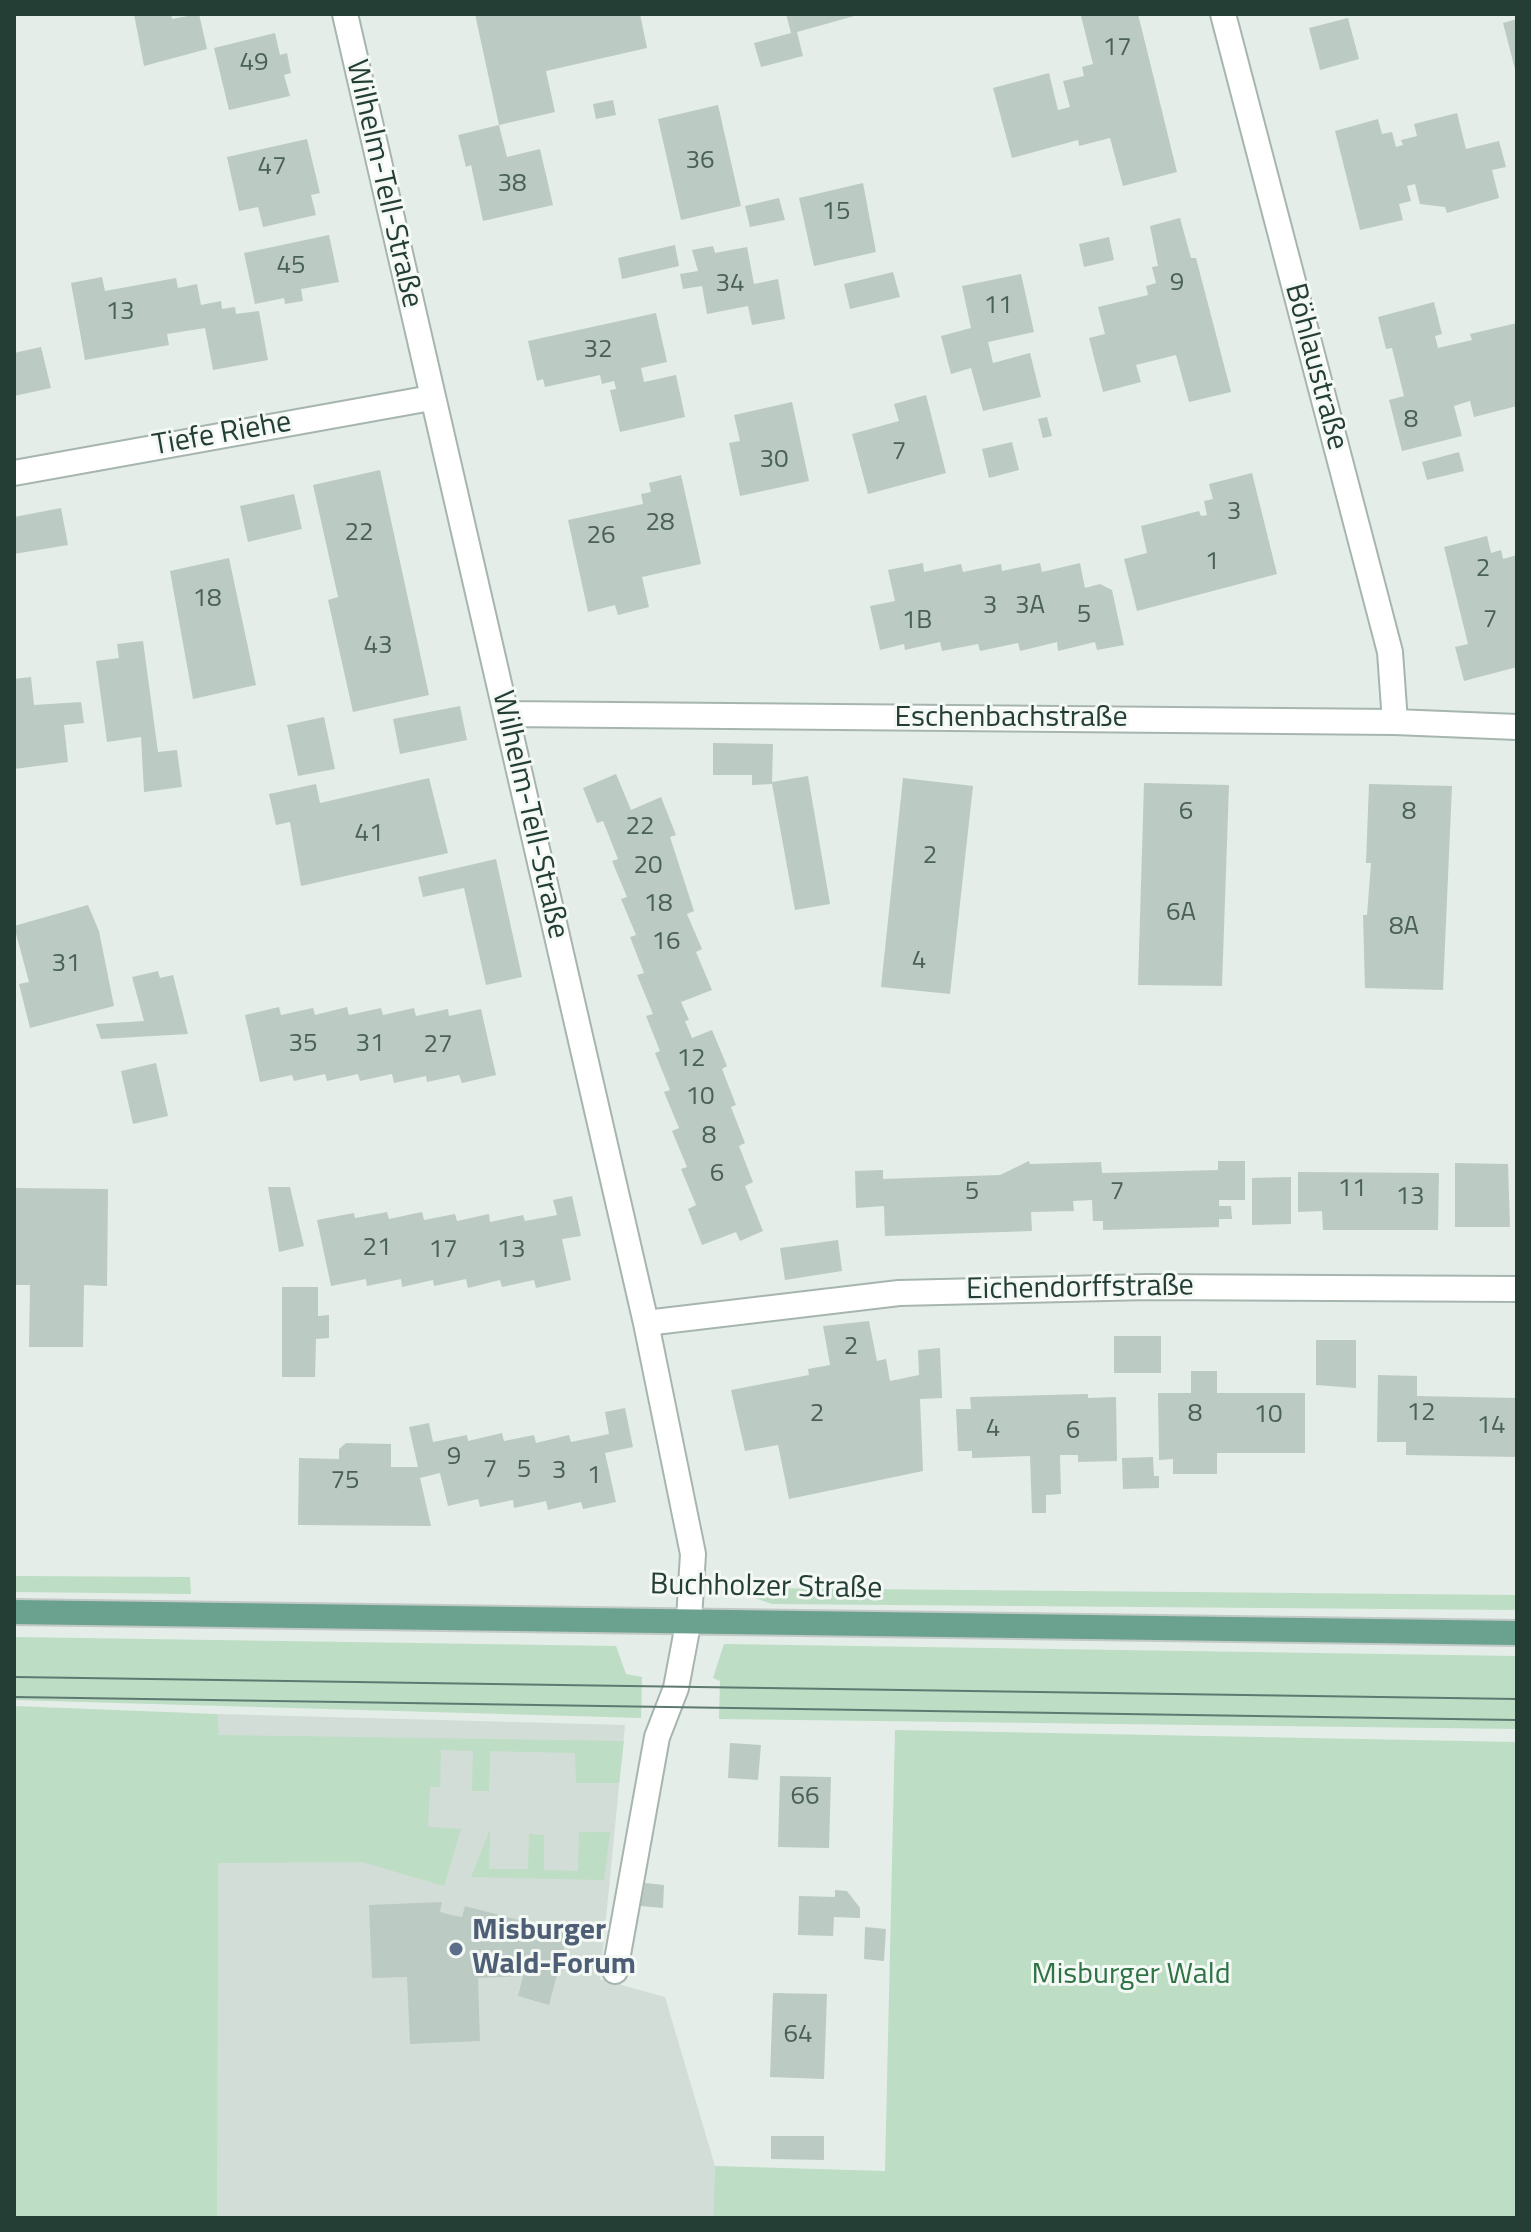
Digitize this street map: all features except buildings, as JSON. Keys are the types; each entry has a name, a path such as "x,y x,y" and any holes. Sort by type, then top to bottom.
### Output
{"main road":[{"name":"Buchholzer Straße","path":"14,1612 689,1619 1517,1633"}],"street":[{"name":"Wilhelm-Tell-Straße","path":"345,14 646,1323 693,1554 689,1619 676,1688 657,1737 615,1971"},
{"name":"Böhlaustraße","path":"1223,14 1390,652 1395,722"},
{"name":"Tiefe Riehe","path":"14,473 431,398"},
{"name":"Eschenbachstraße","path":"506,714 1395,722 1517,727"},
{"name":"Eichendorffstraße","path":"646,1323 817,1300 912,1292 1148,1287 1517,1289"}],"shaded area":[{"path":"217,1714 625,1725 600,1979 665,1997 715,2166 713,2218 217,2218"}],"green space":[{"path":"14,1576 190,1577 191,1594 14,1592"},
{"path":"746,1588 1517,1595 1517,1610 772,1604 749,1596"},
{"path":"14,1637 616,1646 626,1674 642,1677 641,1718 14,1700"},
{"path":"724,1644 1517,1656 1517,1729 719,1719 720,1681 713,1678"},
{"path":"14,1706 217,1714 219,1735 624,1741 619,1783 576,1783 575,1753 490,1751 489,1791 472,1791 473,1751 441,1750 440,1787 430,1787 428,1827 461,1829 444,1886 362,1862 218,1863 217,2218 14,2218"},
{"name":"Misburger Wald","path":"895,1730 1517,1742 1517,2218 713,2218 715,2166 885,2171"},
{"path":"490,1830 489,1869 528,1869 529,1834 544,1835 544,1870 578,1871 579,1832 610,1832 604,1880 471,1877"}],"tram line":[{"path":"14,1677 1517,1699"},
{"path":"14,1697 1517,1720"}],"place":[{"name":"Misburger Wald-Forum","path":"456,1949"}]}
